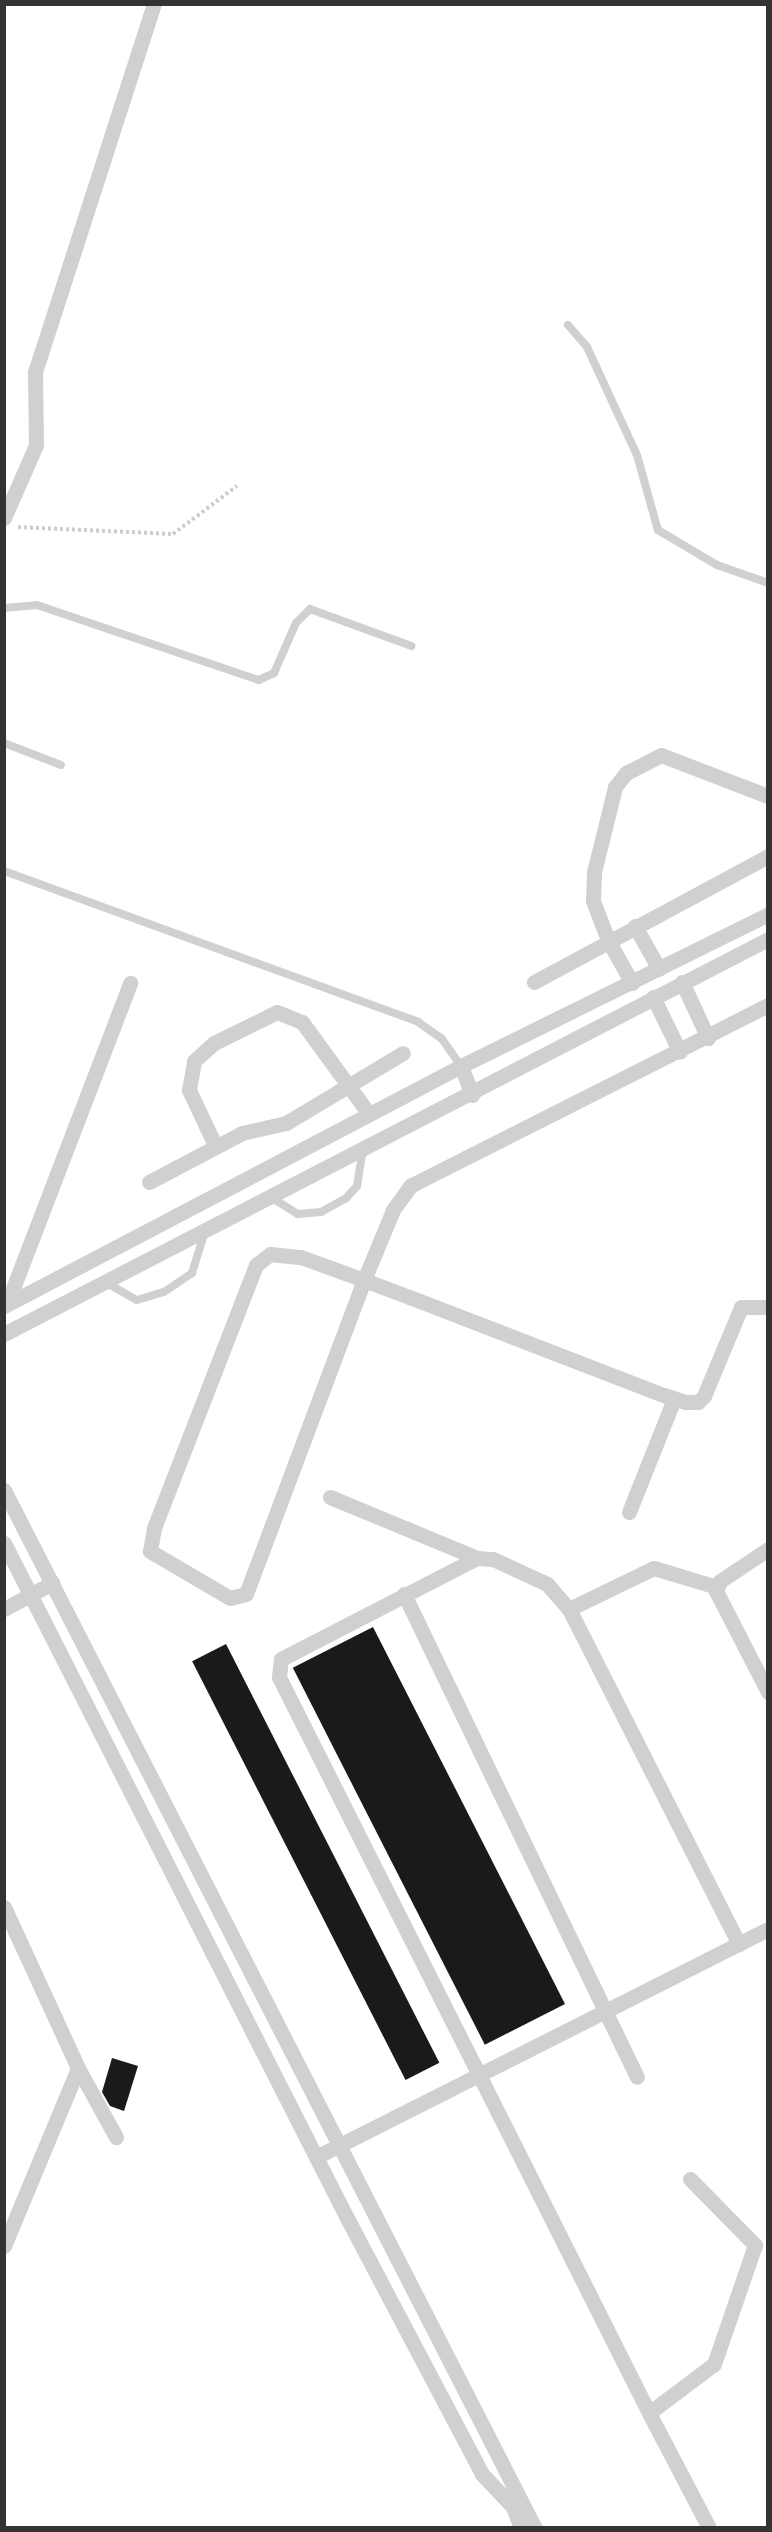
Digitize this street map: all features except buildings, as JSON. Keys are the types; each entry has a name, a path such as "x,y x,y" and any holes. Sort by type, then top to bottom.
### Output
{"street":[{"path":"4,518 36,445 35,372 154,4"},
{"path":"632,983 608,940 593,901 594,872 615,787 626,773 661,755 768,796"},
{"path":"534,982 608,940 768,856"},
{"path":"6,1305 460,1066 768,914"},
{"path":"635,926 659,969"},
{"path":"4,1334 107,1283 363,1148 472,1095 682,982 768,939"},
{"path":"682,982 708,1038"},
{"path":"6,1305 130,983"},
{"path":"653,998 680,1052"},
{"path":"768,1005 708,1038 418,1180 393,1210 364,1280 246,1594 230,1598 152,1555 154,1528 256,1264 279,1252 364,1280 674,1399 700,1400 741,1307 768,1307"},
{"path":"215,1145 189,1090 189,1072 201,1053 262,1017 284,1012 302,1022 369,1114"},
{"path":"148,1182 215,1145 286,1123 403,1053"},
{"path":"460,1066 472,1095"},
{"path":"629,1512 674,1399"},
{"path":"4,1490 339,2146 395,2251 517,2504 535,2528"},
{"path":"330,1497 477,1558 494,1559 533,1575 555,1591 569,1610 739,1944"},
{"path":"4,1543 316,2157 482,2474 517,2504 521,2528"},
{"path":"717,1587 768,1549"},
{"path":"477,1558 284,1655 278,1670 482,2074 649,2413 709,2528"},
{"path":"569,1610 654,1568 717,1587"},
{"path":"4,1609 52,1583"},
{"path":"717,1587 718,1600 768,1692"},
{"path":"404,1594 637,2077"},
{"path":"6,1915 78,2068 116,2137"},
{"path":"316,2157 608,2013 768,1929"},
{"path":"4,2246 78,2068"},
{"path":"649,2413 714,2364 755,2253 749,2236 690,2179"},
{"path":"375,2266 395,2251"}],"lane":[{"path":"568,325 587,347 637,455 658,530 717,565 768,583"},
{"path":"4,608 37,605 259,680 274,673 296,623 310,609 411,646"},
{"path":"4,743 61,765"},
{"path":"4,872 418,1022 442,1039 460,1066"},
{"path":"270,1196 298,1214 321,1212 346,1198 357,1186 363,1148"},
{"path":"107,1283 137,1300 164,1292 192,1273 205,1231"}],"path":[{"path":"4,527 173,534 237,486"}]}
